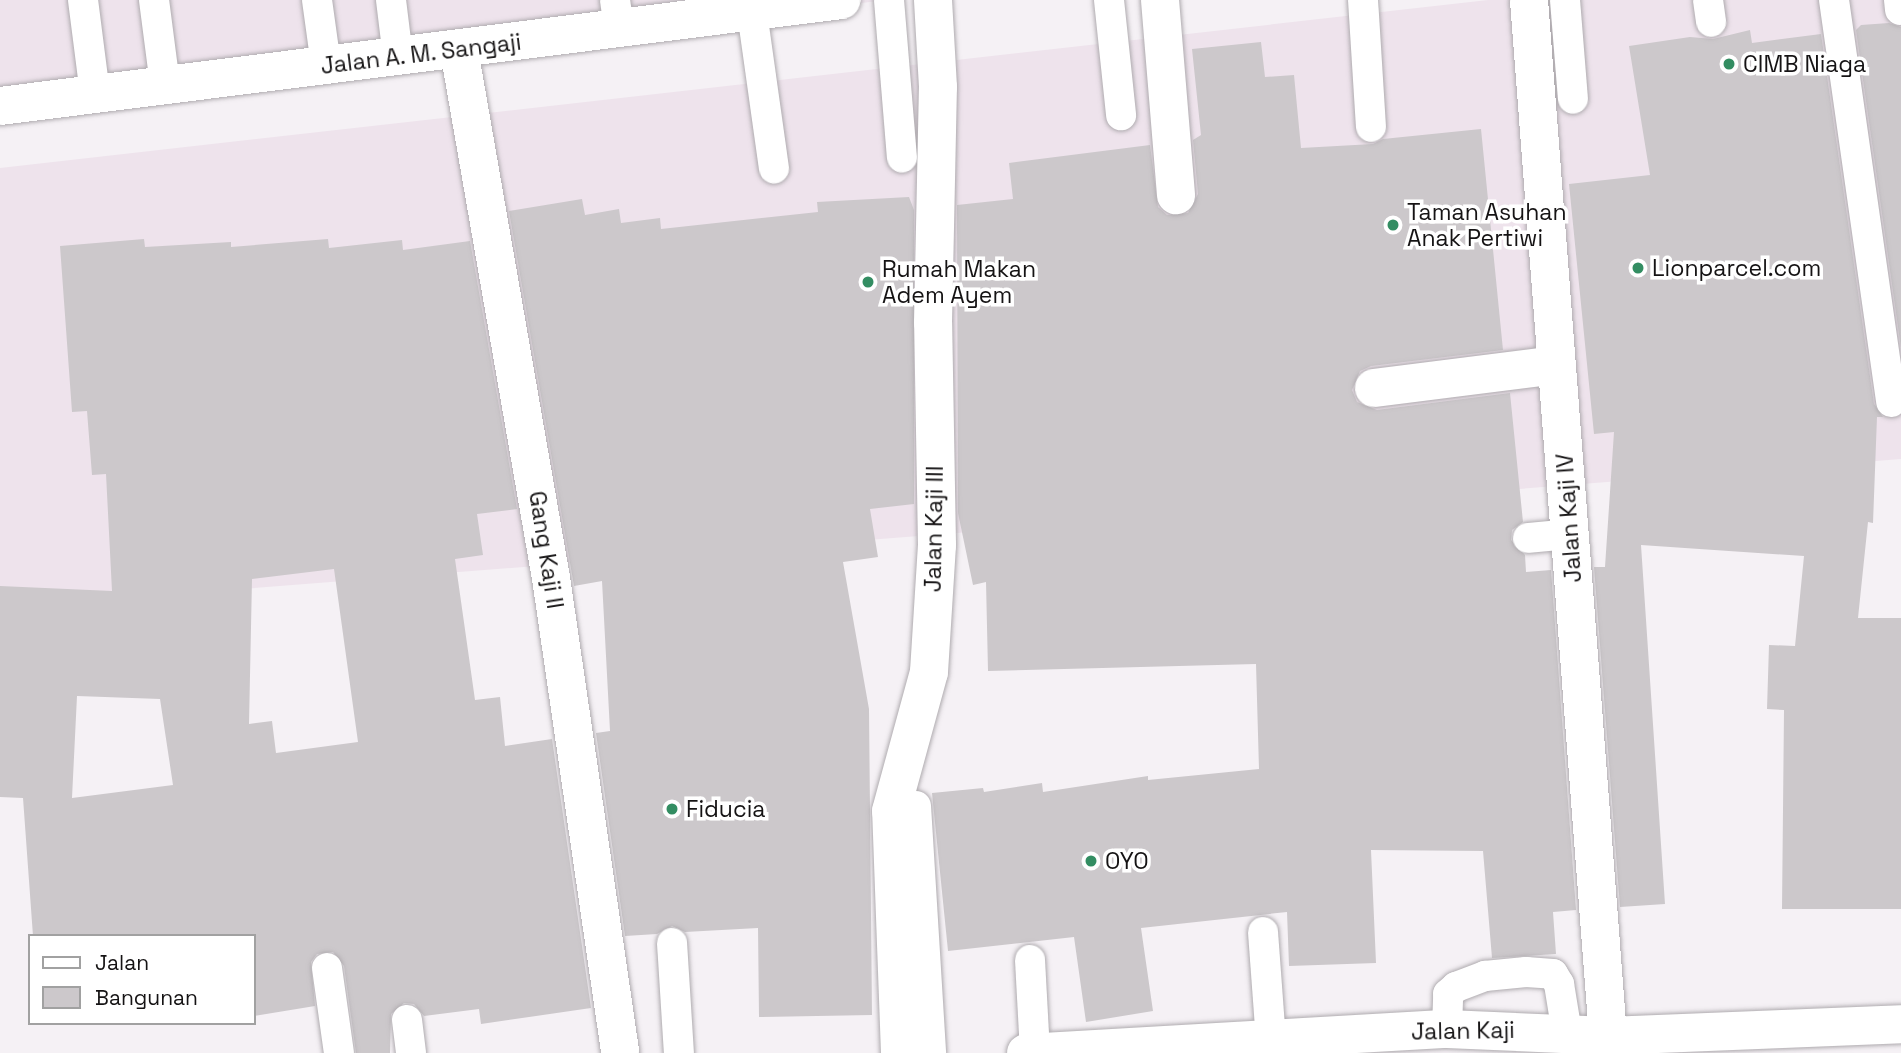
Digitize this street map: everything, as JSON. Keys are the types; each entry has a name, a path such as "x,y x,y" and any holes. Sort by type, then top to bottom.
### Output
{"street":[{"name":"Jalan A. M. Sangaji","path":"0,106 459,50 617,15 841,0"},
{"name":"Jalan Kaji III","path":"900,1053 891,811 929,672 937,545 933,323 938,87 933,0"},
{"path":"1160,0 1176,195"},
{"name":"Jalan Kaji IV","path":"1529,0 1608,1036"},
{"name":"Gang Kaji II","path":"459,50 551,578 620,1053"},
{"path":"1374,388 1557,365"},
{"name":"Jalan Kaji","path":"1026,1053 1230,1048 1270,1041 1447,1030 1502,1041 1567,1032 1741,1042 1843,1040 1901,1024"}],"lane":[{"path":"83,0 95,94"},
{"path":"154,0 165,85"},
{"path":"317,0 326,65"},
{"path":"391,0 398,57"},
{"path":"889,0 902,157"},
{"path":"1109,0 1121,115"},
{"path":"1363,0 1371,127"},
{"path":"1565,0 1573,99"},
{"path":"1834,0 1891,402"},
{"path":"1899,0 1900,10"},
{"path":"774,169 776,6"},
{"path":"1528,538 1570,534"},
{"path":"916,806 932,1053"},
{"path":"1263,932 1270,1041"},
{"path":"672,943 679,1053"},
{"path":"1030,960 1035,1053"},
{"path":"327,968 339,1053"},
{"path":"1447,1030 1448,995 1456,987 1485,976 1526,972 1553,974 1559,984 1567,1032"},
{"path":"407,1020 411,1053"}],"shaded area":[{"path":"0,0 888,0 0,99"},
{"path":"1488,0 1901,0 1901,459 0,608 0,168"}],"building":[{"path":"1889,23 1901,27 1901,348 1856,30 1861,25"},
{"path":"1750,30 1752,43 1821,34 1874,404 1883,417 1877,417 1873,523 1868,522 1858,618 1901,618 1901,909 1782,909 1784,710 1767,709 1769,645 1795,646 1804,556 1641,545 1665,904 1620,907 1594,567 1605,567 1614,432 1594,434 1569,184 1650,175 1629,46 1690,37 1713,39"},
{"path":"1261,42 1265,77 1294,75 1301,148 1373,144 1383,139 1481,129 1503,350 1371,366 1360,371 1352,390 1357,402 1377,410 1510,393 1523,522 1512,530 1511,540 1525,555 1526,572 1551,570 1576,910 1553,912 1556,954 1492,958 1483,851 1371,850 1376,963 1289,966 1287,912 1141,928 1153,1011 1086,1022 1074,937 948,951 932,793 983,788 984,792 1042,783 1043,792 1148,776 1148,780 1259,769 1256,664 988,671 986,582 973,585 958,513 957,205 1013,199 1009,163 1150,145 1158,207 1167,215 1188,213 1198,194 1193,140 1201,135 1192,49"},
{"path":"909,197 914,210 914,504 870,509 878,557 843,562 869,709 872,1015 759,1017 758,928 685,932 672,926 657,934 625,936 596,733 610,731 602,581 574,586 509,211 582,199 585,215 619,209 621,223 660,218 661,229 818,212 817,202"},
{"path":"144,239 145,247 231,242 231,247 328,239 329,248 402,240 403,250 470,241 517,509 477,514 483,555 455,559 475,700 500,697 505,746 552,739 591,1008 481,1024 479,1009 424,1016 414,1004 404,1003 391,1014 390,1053 356,1053 344,966 333,952 317,954 311,962 315,1006 256,1016 256,934 33,934 23,798 0,797 0,586 112,591 106,474 92,475 87,411 72,412 60,246","holes":["334,569 358,742 276,753 272,721 249,724 252,579","77,696 160,699 173,785 72,798"]}],"place":[{"name":"CIMB Niaga","path":"1729,64"},
{"name":"Taman Asuhan Anak Pertiwi","path":"1393,225"},
{"name":"Lionparcel.com","path":"1638,268"},
{"name":"Rumah Makan Adem Ayem","path":"868,282"},
{"name":"Fiducia","path":"672,809"},
{"name":"OYO","path":"1091,861"}]}
